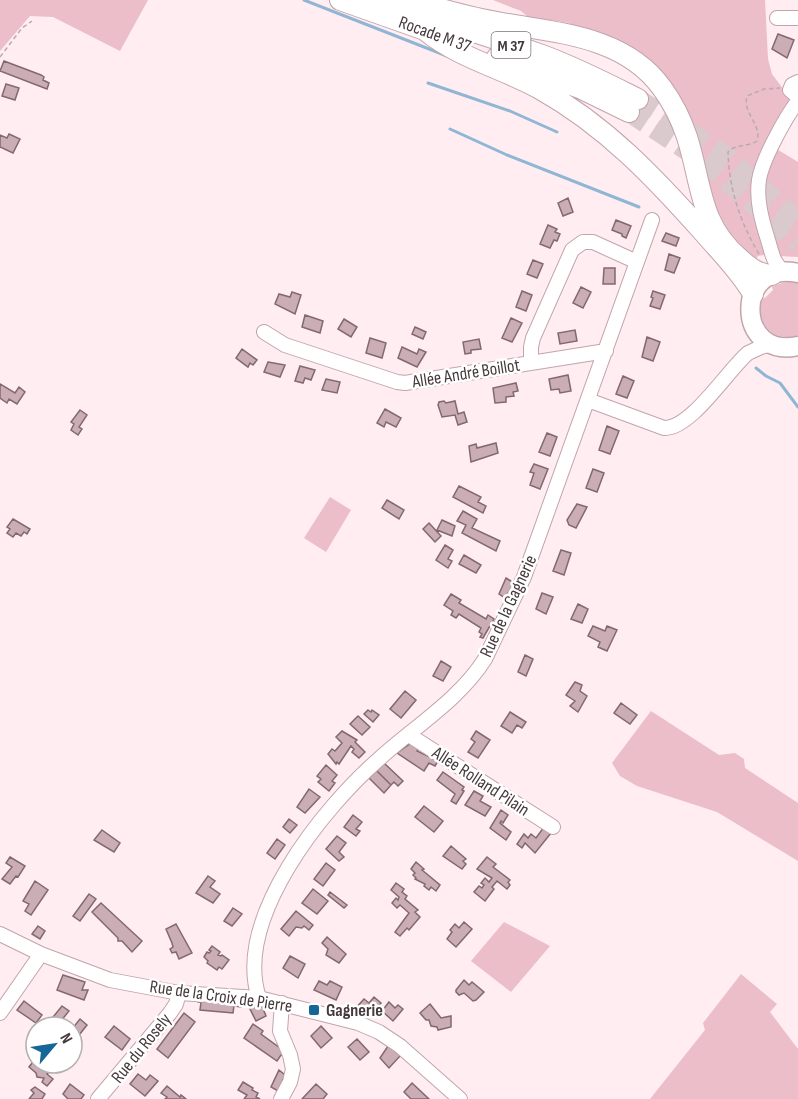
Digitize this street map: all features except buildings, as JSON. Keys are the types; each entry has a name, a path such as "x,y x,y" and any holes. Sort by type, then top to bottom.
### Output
{"highway":[{"name":"Rocade M 37","path":"340,0 547,74 582,89 634,105 580,70 381,0"},
{"path":"408,0 467,16 586,39 614,48 638,63 662,87 678,114 690,148 707,214 716,235 730,251 756,271 779,270"},
{"path":"426,31 441,43 538,88 600,129 661,185 739,274 753,294"}],"main road":[{"path":"779,270 762,281 753,294 749,308 752,323 760,336 773,345 796,348"}],"street":[{"path":"777,18 798,18"},
{"path":"779,270 774,261 758,202 759,180 796,92"},
{"name":"Rue de la Gagnerie","path":"259,998 253,970 262,919 291,861 323,818 363,773 445,703 478,670 524,578 652,220"},
{"path":"531,363 533,338 572,250 583,242 593,242 638,262"},
{"path":"744,357 752,336 752,323"},
{"name":"Allée André Boillot","path":"264,332 285,345 397,382 414,382 606,351"},
{"path":"588,400 664,428 670,428 688,419 744,357 761,347 773,345"},
{"name":"Allée Rolland Pilain","path":"409,735 553,827"},
{"name":"Rue de la Croix de Pierre","path":"0,934 41,954 110,980 179,993 259,998 358,1023 379,1032 400,1046 460,1099"},
{"path":"0,1013 41,954"},
{"name":"Rue du Rosely","path":"98,1099 174,1007 179,993"},
{"path":"280,1099 290,1082 293,1069 280,1031 282,1003"}],"path":[{"path":"0,57 22,28 33,21"},
{"path":"779,270 740,218 731,182 728,152 731,148 751,145 757,141 758,129 747,110 745,102 747,96 764,89 796,92"}],"shaded area":[{"path":"0,0 148,0 120,51 53,17 30,16 0,51"},
{"path":"493,0 765,0 768,59 772,74 793,102 759,167 769,254 758,256 754,263 722,231 676,95 570,29 570,23 528,17 521,11"},
{"path":"775,148 798,162 798,257 778,256 766,206 766,174"},
{"path":"790,281 798,283 798,336 789,337 781,336 768,329 763,323 760,307 762,298 773,290 772,286"},
{"path":"330,497 351,510 326,552 304,538"},
{"path":"651,711 719,755 735,753 744,759 745,768 798,803 798,861 717,812 637,786 620,776 612,763"},
{"path":"504,922 550,946 511,992 471,961"},
{"path":"741,974 777,1004 770,1012 798,1049 798,1099 650,1099 705,1030 703,1023"}],"waterway":[{"path":"304,0 447,56"},
{"path":"428,83 510,111 557,132"},
{"path":"450,129 507,155 639,207"},
{"path":"756,368 780,383 798,407"}],"tunnel":[{"path":"638,99 726,156 798,221"},
{"path":"629,112 709,165 798,244"}],"place":[{"name":"Gagnerie","path":"314,1010"}]}
